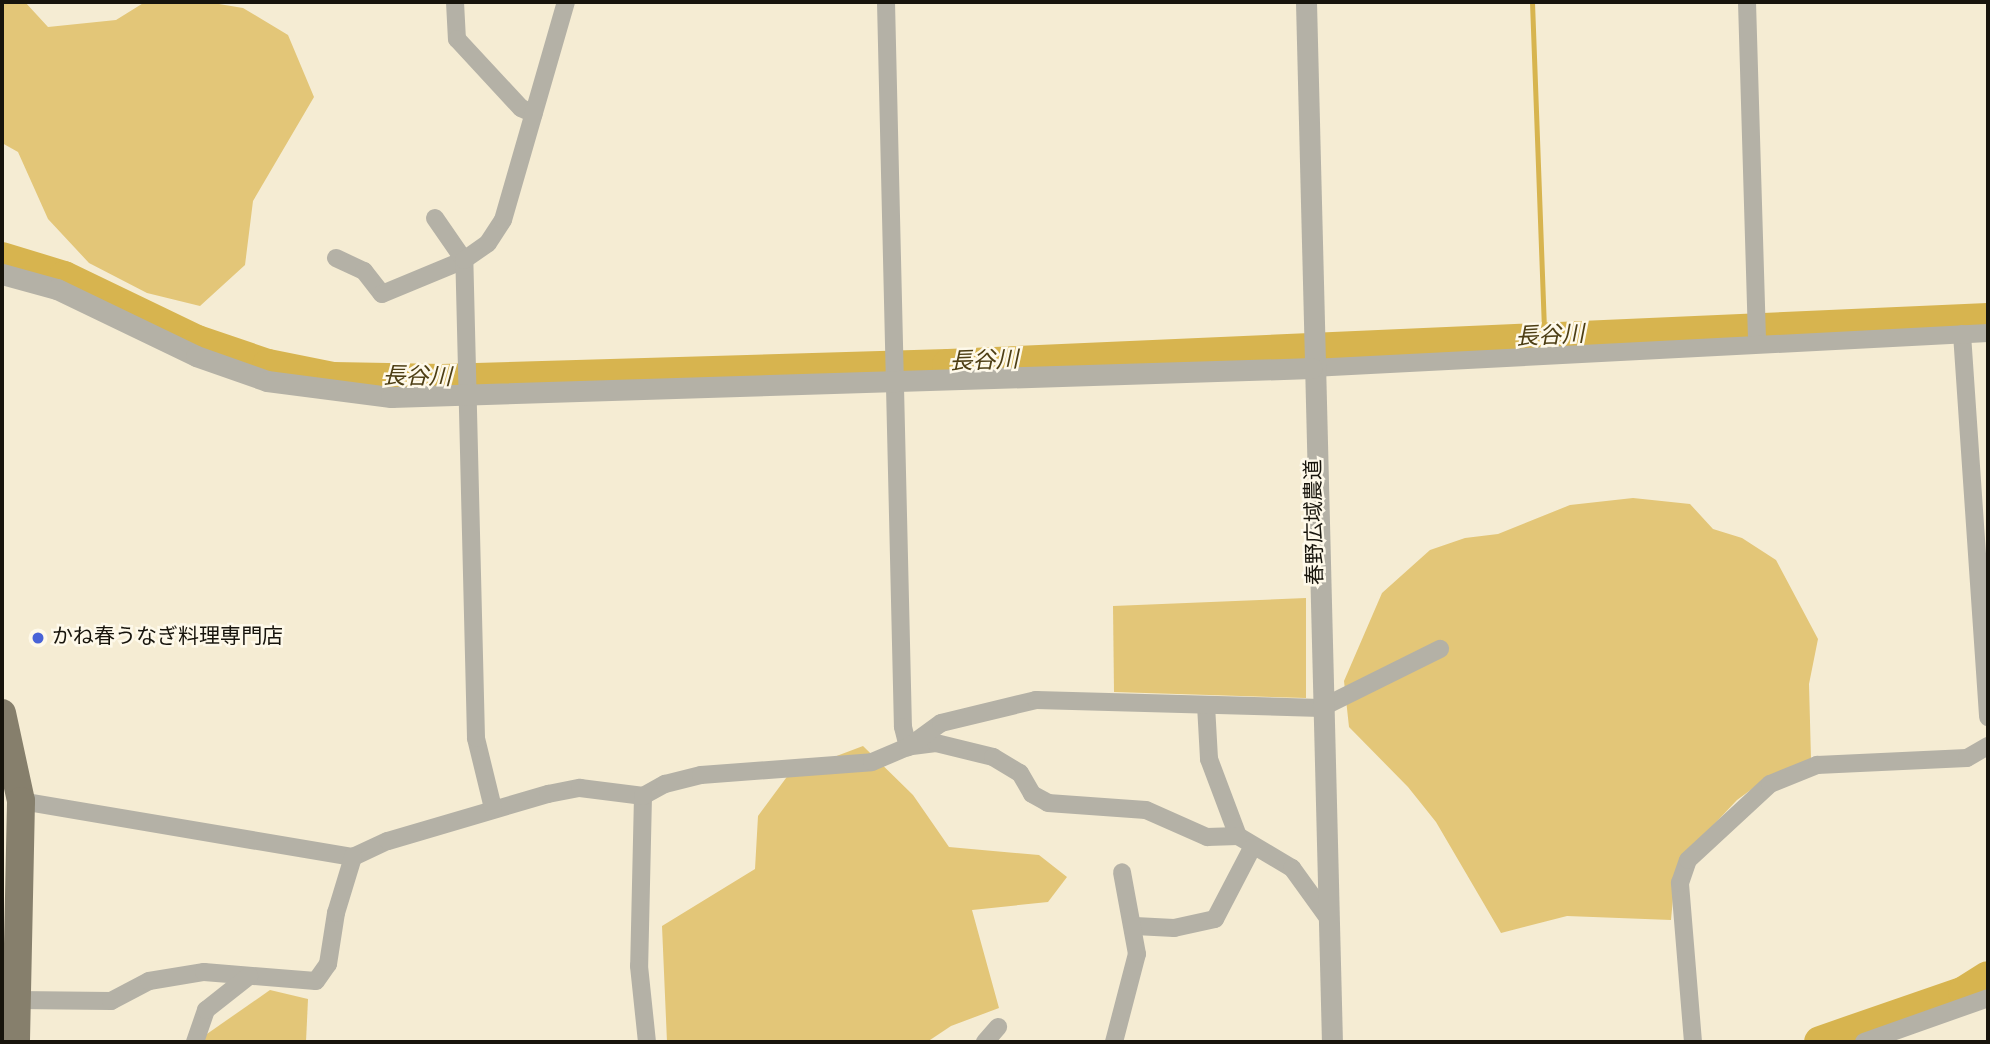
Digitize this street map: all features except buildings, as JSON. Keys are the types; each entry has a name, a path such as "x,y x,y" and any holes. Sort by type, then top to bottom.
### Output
{"main road":[{"path":"2,713 21,801 16,1042"}],"street":[{"path":"455,2 457,38 521,108 534,114"},
{"path":"336,258 364,271 382,294 464,260 488,243 503,220 566,2"},
{"path":"886,2 903,727 908,747"},
{"name":"春野広域農道","path":"1306,2 1312,368 1332,1042"},
{"path":"1747,2 1757,343"},
{"path":"435,218 464,260 476,738 493,808"},
{"path":"2,274 57,289 196,356 267,381 317,391 391,397 468,384 894,371 1312,368 1988,333"},
{"path":"1962,334 1988,717"},
{"path":"21,801 353,857 493,808 580,788 643,796 665,784 701,775 872,762 908,747 941,723 1036,700 1321,708 1440,649"},
{"path":"1206,705 1209,760 1238,836 1252,848 1292,868 1328,918"},
{"path":"908,747 936,743 993,757 1020,773 1032,794 1048,803 1146,810 1206,837 1238,836"},
{"path":"1693,1042 1680,883 1688,860 1770,784 1817,765 1967,758 1988,746"},
{"path":"643,796 639,966 647,1042"},
{"path":"1135,926 1174,928 1215,919 1252,848"},
{"path":"17,1000 111,1001 149,981 204,972 316,981 328,964 336,913 353,857"},
{"path":"1114,1042 1137,954 1135,926 1122,872"},
{"path":"195,1042 206,1010 249,976"},
{"path":"1864,1042 1988,998"},
{"path":"985,1042 998,1027"}],"shaded area":[{"path":"2,2 25,2 48,27 116,20 145,2 207,2 243,8 288,35 314,97 253,201 245,265 200,306 147,293 89,263 48,219 18,152 2,143"},
{"path":"1633,498 1690,504 1713,529 1742,538 1776,560 1818,639 1809,684 1811,759 1771,775 1737,800 1705,834 1674,887 1671,920 1567,916 1501,933 1436,822 1408,787 1349,727 1344,681 1382,593 1430,550 1465,538 1498,534 1570,505"},
{"path":"1306,598 1306,698 1114,692 1113,606"},
{"path":"863,746 913,795 949,847 1039,855 1067,877 1048,902 972,910 999,1008 951,1026 927,1042 667,1042 662,926 755,869 758,816 789,774"},
{"path":"270,990 308,999 306,1042 204,1042 204,1036"}],"waterway":[{"path":"1532,2 1544,337"},
{"name":"長谷川","path":"2,258 64,277 197,341 268,365 333,378 442,380 948,365 1988,319"},
{"path":"1820,1042 1964,992 1988,977"}],"place":[{"name":"かね春うなぎ料理専門店","path":"38,638"}]}
